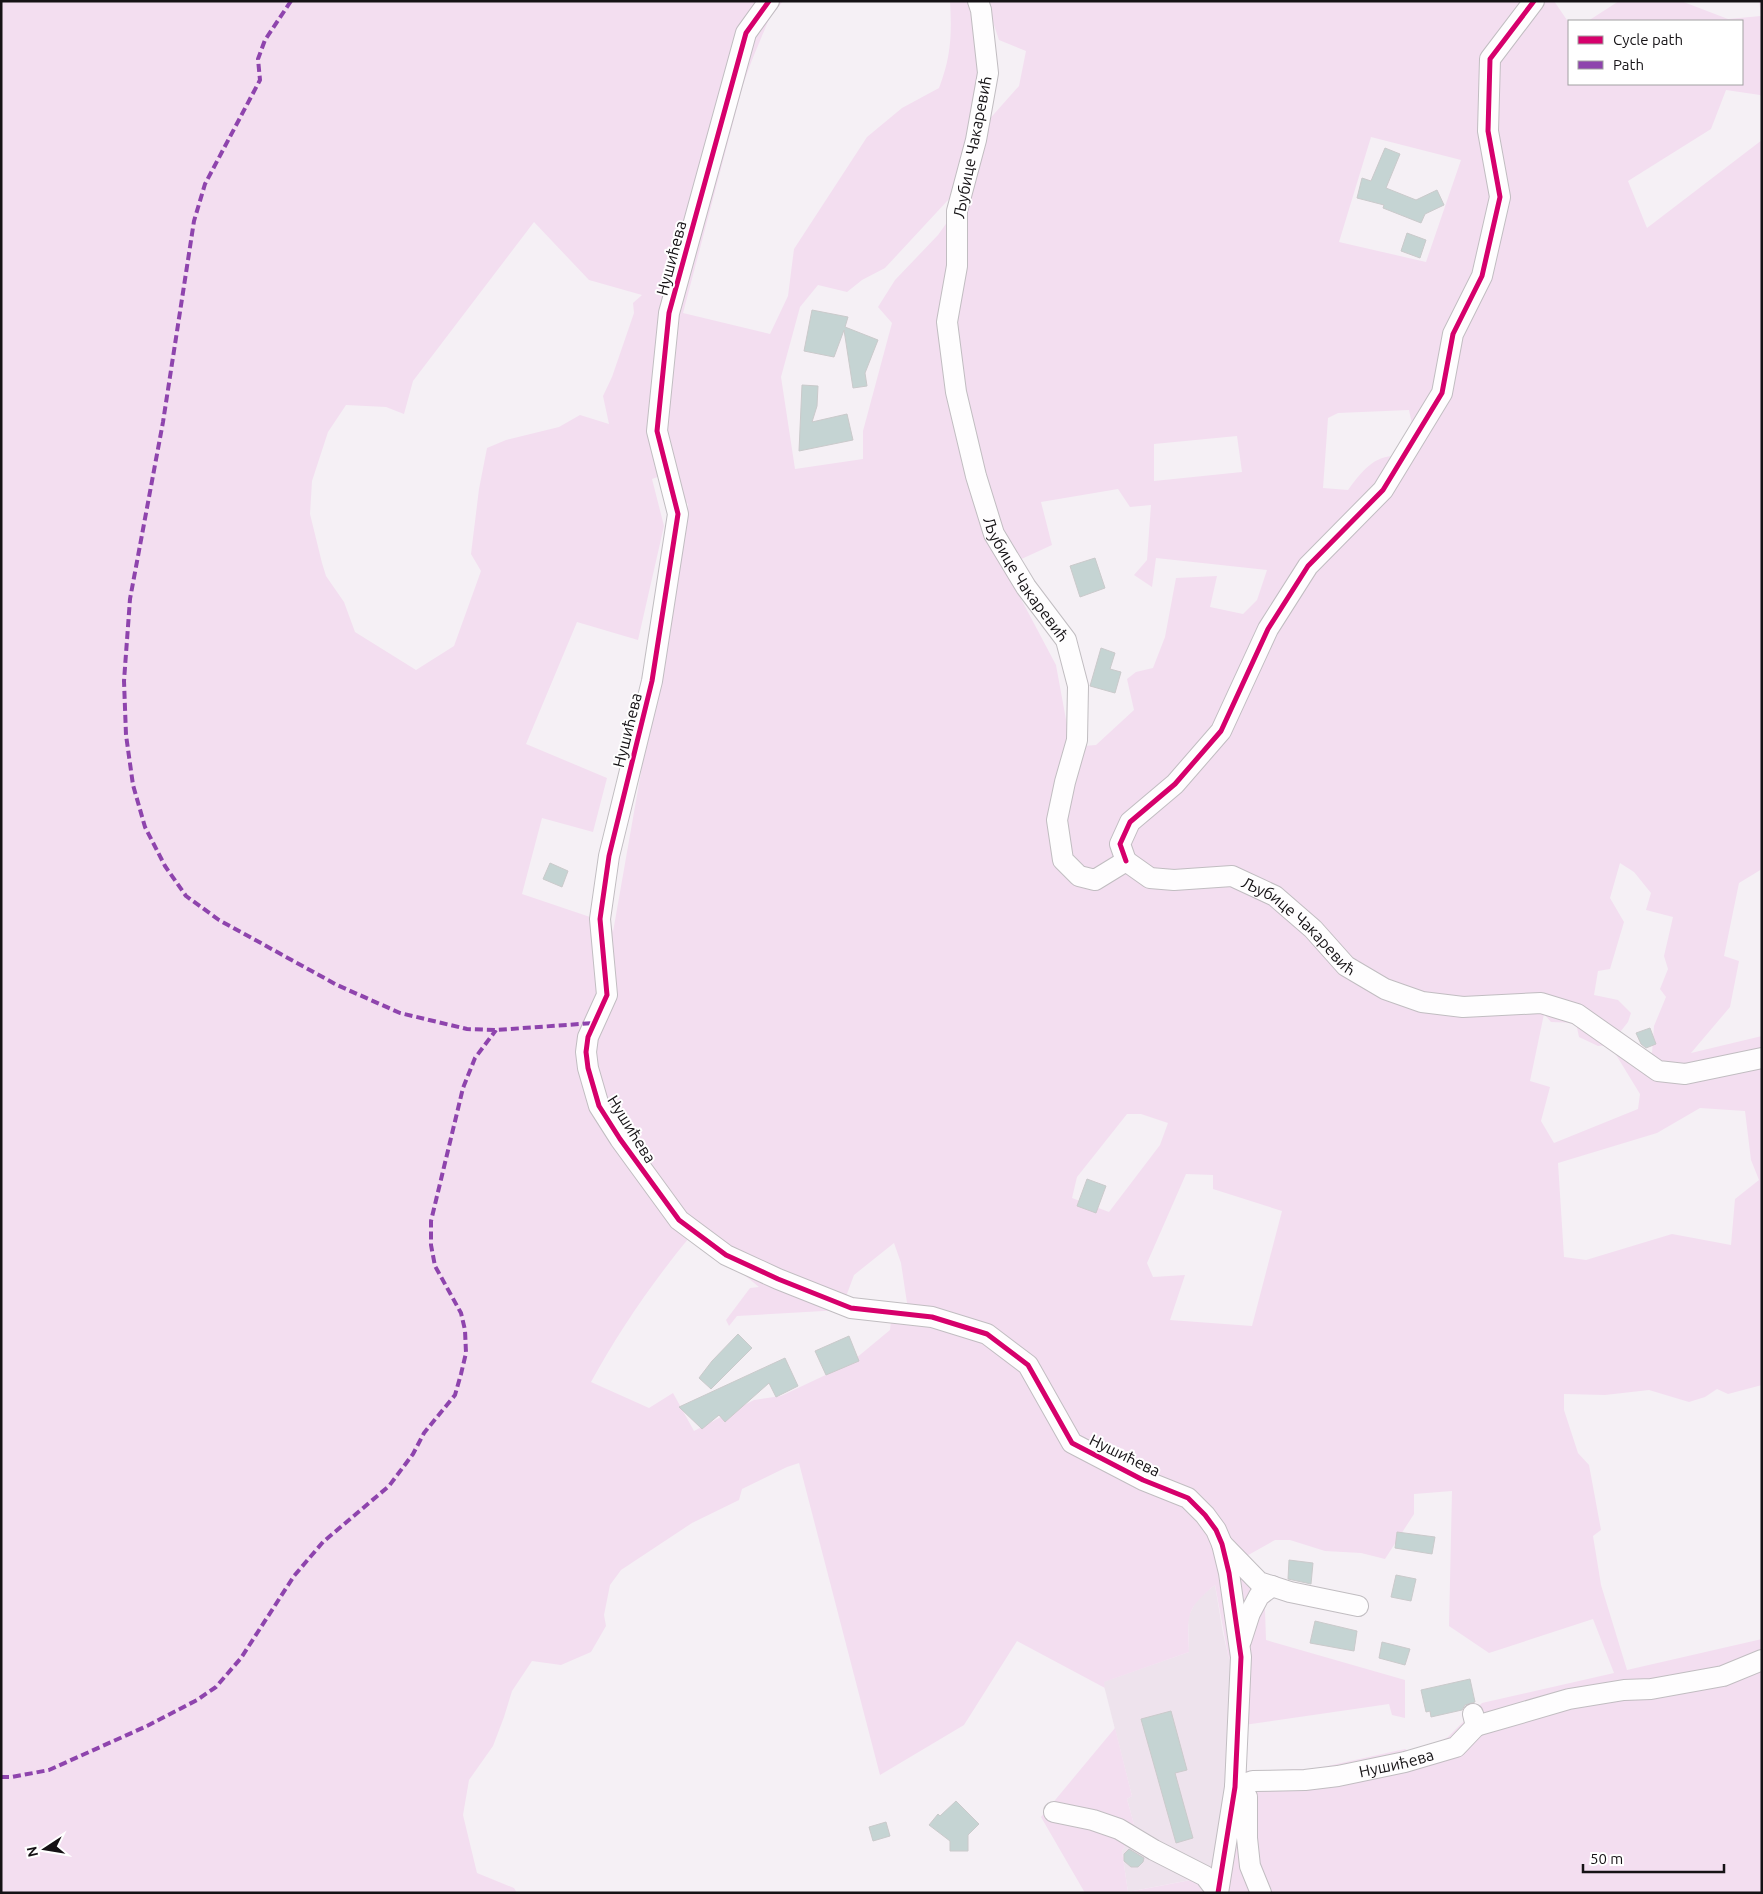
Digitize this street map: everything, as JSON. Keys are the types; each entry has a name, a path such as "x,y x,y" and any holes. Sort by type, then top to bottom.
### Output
{"street":[{"name":"Нушићева","path":"769,1 746,33 670,313 657,431 678,514 652,681 608,856 600,919 606,995 588,1037 586,1052 600,1106 620,1139 679,1220 726,1255 778,1279 851,1308 932,1317 987,1334 1028,1365 1072,1442 1143,1480 1188,1498 1205,1515 1216,1530 1222,1544 1229,1573 1240,1657 1235,1787 1218,1893"},
{"name":"Љубице Чакаревић","path":"978,1 981,10 988,73 976,140 957,211 957,266 947,322 956,392 976,476 994,534 1026,587 1066,640 1078,686 1077,740 1065,782 1058,820 1063,860 1079,876 1095,880 1126,861 1150,878 1174,880 1232,876 1275,896 1313,929 1346,966 1385,989 1422,1002 1463,1007 1541,1002 1577,1014 1658,1071 1685,1074 1762,1058"},
{"path":"1126,861 1120,844 1130,822 1174,784 1221,731 1268,629 1308,566 1383,490 1442,394 1453,334 1482,276 1500,197 1488,131 1490,59 1534,1"},
{"name":"Нушићева","path":"1222,1544 1260,1582 1290,1592 1358,1606"},
{"name":"Нушићева","path":"1239,1647 1254,1604 1259,1596 1272,1586"},
{"name":"Нушићева","path":"1235,1787 1253,1780 1305,1780 1338,1776 1405,1762 1456,1747 1475,1720 1569,1699 1624,1690 1651,1689 1723,1676 1762,1660"},
{"path":"1235,1787 1246,1796 1250,1866 1261,1893"},
{"name":"Нушићева","path":"1054,1812 1093,1820 1119,1829 1154,1850 1205,1876 1218,1893"}],"shaded area":[{"path":"1,1 783,1 769,19 743,85 683,313 770,334 788,296 794,249 867,137 902,108 939,88 950,46 950,1 967,1 974,27 978,74 972,120 953,191 949,199 885,268 862,280 847,292 818,285 800,307 781,377 795,469 863,459 863,431 892,323 878,307 895,280 938,235 948,221 986,123 1019,86 1026,51 999,40 986,1 1554,1 1568,22 1568,85 1743,85 1743,20 1590,20 1619,1 1681,1 1728,19 1761,16 1759,1 1762,1 1762,97 1760,95 1726,90 1711,129 1628,181 1647,228 1762,140 1762,869 1739,883 1724,956 1739,961 1730,1007 1691,1053 1762,1036 1762,1385 1728,1394 1717,1389 1705,1397 1689,1402 1649,1390 1605,1395 1564,1394 1564,1410 1578,1453 1589,1465 1601,1530 1593,1536 1601,1585 1627,1670 1762,1639 1762,1893 1222,1893 1240,1771 1314,1769 1405,1749 1416,1755 1448,1737 1482,1703 1614,1673 1593,1619 1489,1653 1449,1626 1452,1491 1414,1494 1414,1514 1385,1559 1361,1553 1325,1551 1290,1540 1275,1540 1243,1558 1264,1579 1266,1640 1405,1680 1405,1718 1392,1715 1389,1704 1244,1725 1234,1667 1228,1655 1215,1585 1198,1601 1190,1614 1188,1630 1189,1652 1104,1682 1105,1688 1017,1641 964,1725 880,1775 799,1463 742,1489 739,1500 692,1523 621,1570 610,1585 604,1615 606,1626 591,1652 561,1665 532,1661 512,1691 493,1746 469,1780 463,1815 477,1873 514,1888 517,1893 1,1893","holes":["1371,137 1461,160 1426,262 1339,242","534,222 589,280 642,295 633,303 634,313 612,377 603,396 609,424 580,415 559,427 506,440 487,448 479,489 471,554 481,571 454,646 416,670 355,632 344,602 326,576 310,514 312,481 328,432 346,405 386,407 404,414 413,381","1409,410 1413,429 1392,456 1372,463 1361,473 1348,490 1323,488 1328,418 1338,413","1237,436 1242,472 1154,481 1154,444","674,471 683,500 688,504 613,932 601,887 596,919 522,894 542,818 593,832 607,778 526,744 577,622 638,640 664,526 652,479","1118,489 1130,507 1151,505 1147,560 1134,575 1152,587 1156,558 1267,570 1257,600 1243,614 1210,607 1217,576 1176,578 1165,637 1153,668 1136,672 1127,679 1134,710 1096,745 1071,747 1056,665 1004,567 1052,545 1041,502","1620,863 1634,872 1651,893 1646,910 1673,917 1664,956 1668,969 1660,989 1666,997 1654,1026 1652,1053 1617,1036 1628,1022 1631,1013 1618,1000 1594,995 1598,971 1610,969 1624,922 1610,898","1544,1014 1551,1022 1576,1023 1579,1037 1598,1046 1610,1045 1640,1094 1638,1109 1554,1143 1541,1121 1550,1087 1530,1081","1700,1108 1745,1111 1751,1160 1759,1180 1735,1199 1731,1245 1672,1234 1586,1260 1564,1257 1558,1163 1657,1133","1127,1114 1141,1114 1168,1123 1160,1145 1109,1212 1072,1198 1077,1177","1186,1174 1213,1175 1213,1189 1282,1211 1252,1326 1170,1320 1185,1275 1153,1277 1147,1263","693,1233 759,1287 750,1288 726,1320 729,1326 737,1316 841,1310 854,1275 894,1243 901,1263 907,1303 964,1333 891,1320 890,1330 849,1364 781,1396 754,1400 694,1431 673,1393 649,1408 591,1382 626,1324"]},
{"path":"1215,1585 1228,1655 1234,1667 1244,1725 1213,1893 1202,1893 1195,1879 1128,1892 1122,1851 1135,1828 1127,1799 1132,1796 1103,1682 1189,1652 1188,1617 1197,1599"},
{"path":"1115,1728 1132,1796 1127,1799 1135,1828 1122,1851 1128,1892 1196,1879 1202,1893 1085,1893 1041,1817"}],"building":[{"path":"1385,148 1400,154 1386,188 1416,200 1437,190 1444,205 1425,214 1421,223 1383,208 1384,205 1357,198 1362,178 1371,181"},
{"path":"1407,233 1426,240 1420,258 1401,251"},
{"path":"812,310 848,317 845,327 878,340 865,373 867,386 853,388 844,330 834,357 804,351"},
{"path":"802,385 818,386 817,406 812,422 847,414 853,440 799,451"},
{"path":"1095,558 1105,588 1080,597 1070,566"},
{"path":"1101,648 1115,653 1110,669 1121,672 1115,693 1090,686"},
{"path":"550,863 568,871 562,887 543,879"},
{"path":"1650,1028 1656,1044 1646,1048 1641,1044 1636,1033"},
{"path":"1087,1179 1106,1186 1096,1213 1077,1206"},
{"path":"738,1334 752,1348 711,1389 699,1378 712,1361"},
{"path":"849,1336 859,1361 826,1375 815,1351"},
{"path":"785,1358 798,1386 776,1397 769,1383 725,1422 719,1415 702,1429 679,1407"},
{"path":"1397,1532 1435,1537 1432,1554 1395,1548"},
{"path":"1289,1560 1313,1563 1311,1584 1288,1579"},
{"path":"1396,1575 1416,1579 1411,1601 1391,1597"},
{"path":"1315,1621 1357,1631 1354,1651 1310,1643"},
{"path":"1382,1642 1410,1649 1405,1665 1379,1658"},
{"path":"1470,1679 1475,1702 1465,1705 1462,1710 1431,1717 1430,1711 1426,1712 1421,1690"},
{"path":"1171,1711 1187,1770 1175,1773 1193,1838 1176,1843 1141,1719"},
{"path":"956,1801 979,1824 968,1835 968,1851 950,1851 950,1841 929,1825 938,1814 940,1816"},
{"path":"886,1822 890,1836 873,1841 869,1827"},
{"path":"1129,1849 1144,1858 1138,1867 1131,1867 1124,1861 1124,1854"}],"marked path":[{"path":"291,1 265,40 258,59 260,80 205,184 194,221 163,422 130,599 124,681 126,735 133,785 145,827 165,866 186,896 219,920 337,985 400,1013 467,1029 496,1030 594,1023"},
{"path":"1,1777 12,1777 49,1770 147,1726 197,1700 216,1687 241,1658 294,1576 323,1542 389,1486 413,1454 424,1433 455,1395 466,1353 465,1330 461,1313 435,1266 431,1245 431,1221 463,1088 475,1058 496,1030"}],"cycle path":[{"path":"769,1 746,33 669,313 657,431 678,514 652,681 609,856 600,919 607,995 588,1037 586,1052 588,1068 599,1106 620,1139 679,1220 726,1255 778,1279 851,1308 932,1317 987,1334 1028,1365 1072,1443 1143,1480 1188,1498 1205,1515 1216,1530 1222,1544 1229,1573 1241,1657 1235,1787 1218,1893"},
{"path":"1126,861 1120,844 1130,822 1175,784 1221,731 1268,629 1308,566 1383,490 1442,393 1453,334 1482,276 1500,197 1488,131 1490,59 1534,1"}]}
